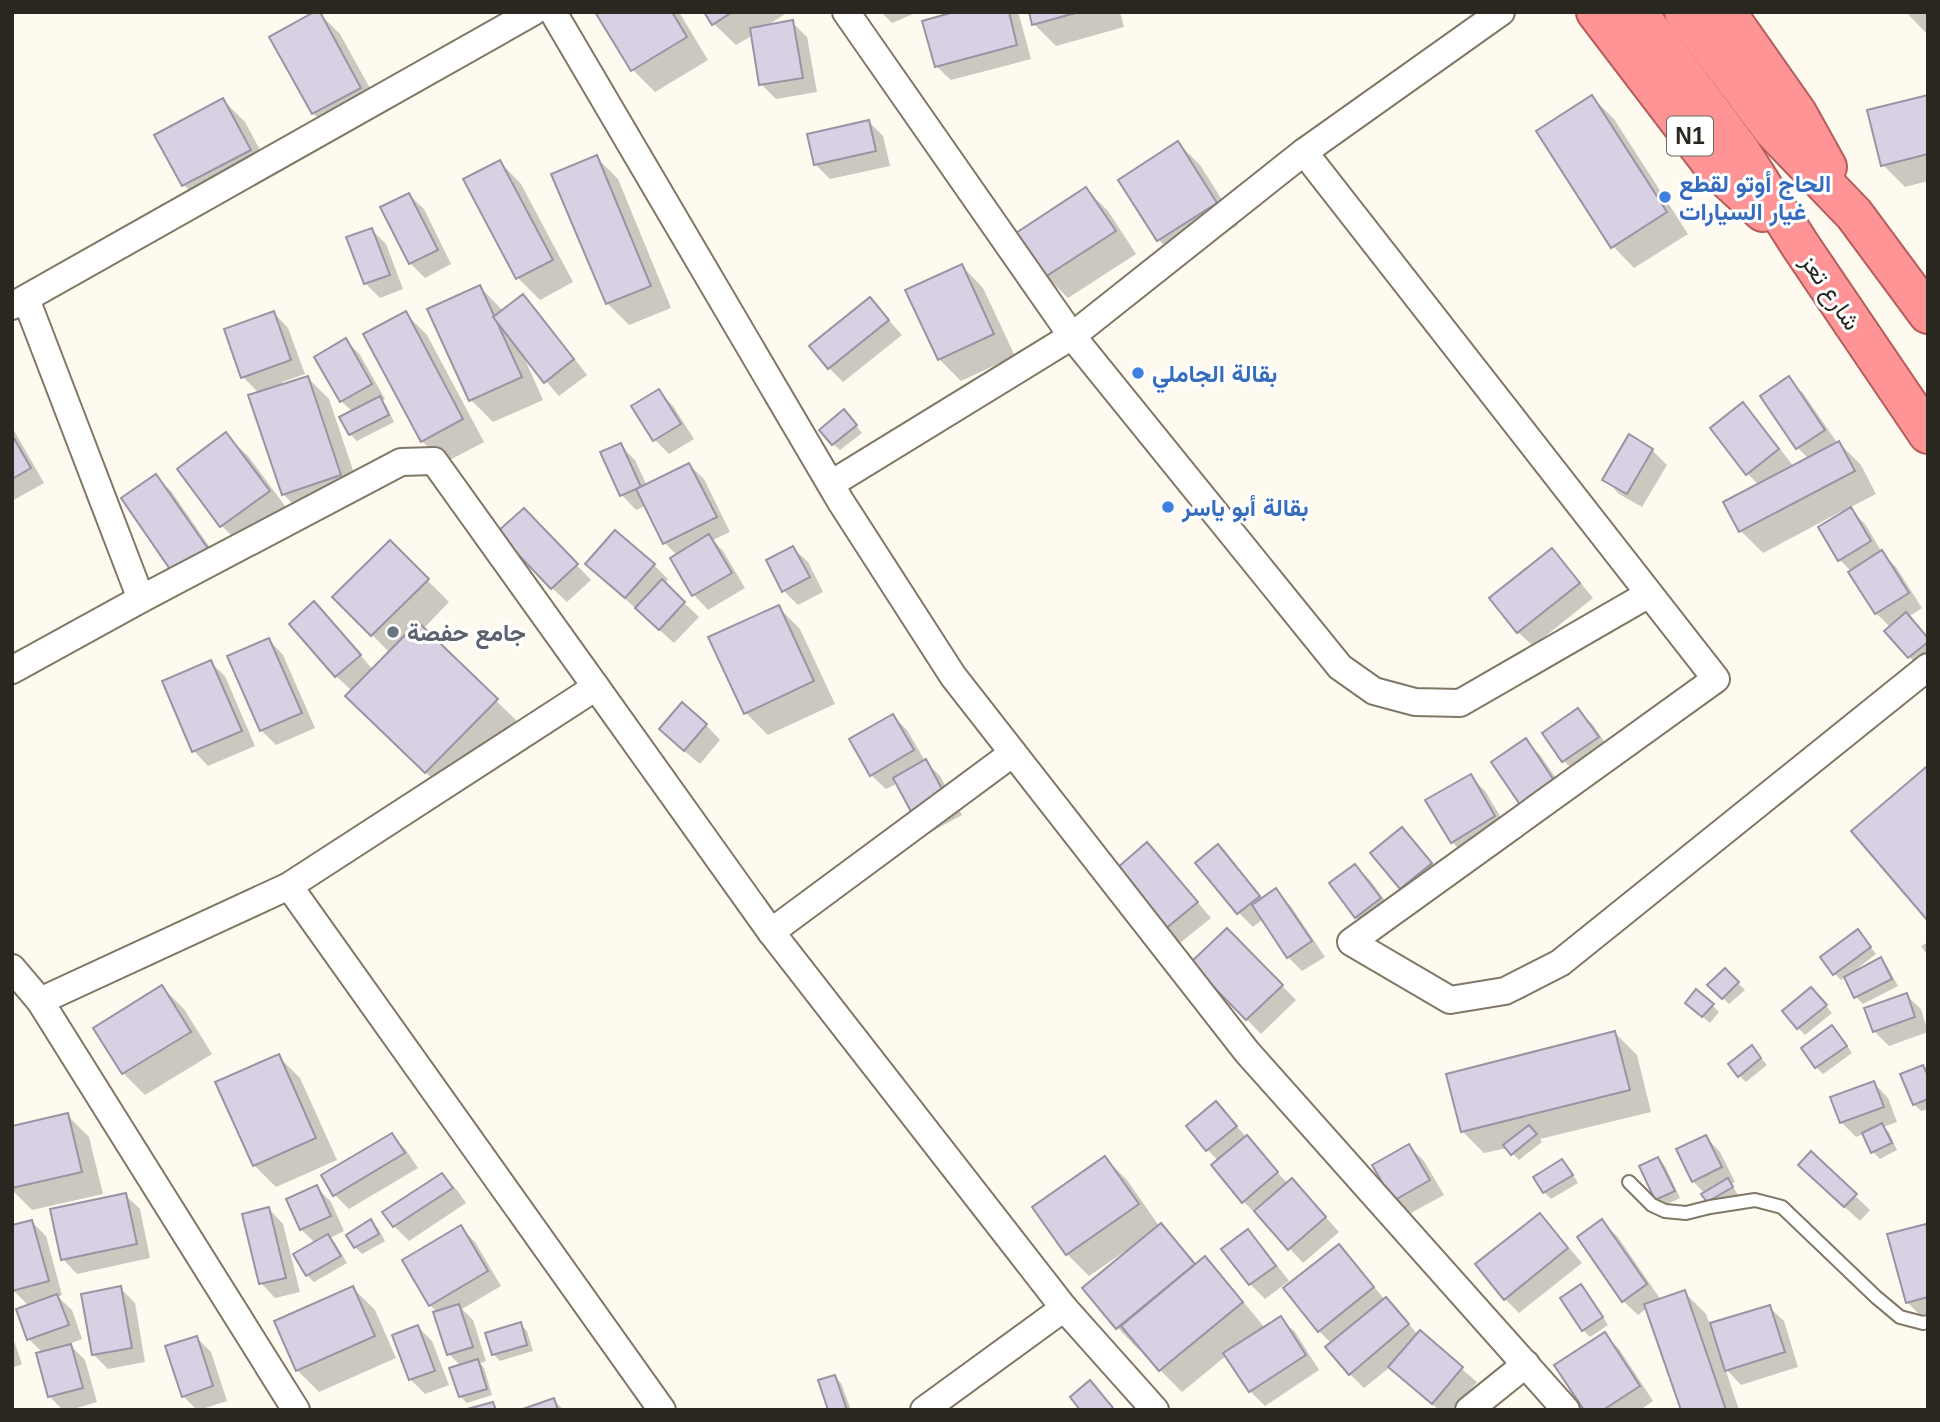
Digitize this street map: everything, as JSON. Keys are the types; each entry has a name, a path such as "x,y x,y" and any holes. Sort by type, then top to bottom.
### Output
{"highway":[{"name":"N1","path":"1597,12 1715,168 1800,245"},
{"name":"شارع تعز","path":"1637,12 1739,149 1800,245 1928,434"},
{"path":"1684,12 1773,130 1854,214 1925,302"},
{"path":"1726,12 1797,113 1854,214"}],"street":[{"path":"141,599 19,303 533,12"},
{"path":"553,12 831,484 953,676 1247,1052 1566,1410"},
{"path":"846,12 1072,336 1340,667 1374,691 1415,702 1460,703 1649,594"},
{"path":"831,484 1072,336 1304,152 1501,12"},
{"path":"1304,152 1716,679 1351,942 1450,1000 1505,991 1560,963 1928,667"},
{"path":"12,670 401,462 434,461 771,932 1065,1308 1155,1410"},
{"path":"40,1001 289,886 596,687"},
{"path":"771,932 1013,753"},
{"path":"289,886 662,1410"},
{"path":"12,968 40,1001 296,1410"},
{"path":"924,1410 1065,1308"},
{"path":"1469,1410 1525,1364"}],"lane":[{"path":"1629,1182 1652,1205 1665,1210 1686,1213 1755,1200 1783,1207 1900,1317 1928,1322"}],"building":[{"path":"314,12 320,12 361,88 312,114 269,37"},
{"path":"595,12 672,12 687,37 631,71"},
{"path":"704,12 732,12 712,25"},
{"path":"954,12 1009,12 1017,45 935,67 922,21"},
{"path":"1029,12 1079,12 1032,25"},
{"path":"793,20 803,78 759,85 750,28"},
{"path":"1592,95 1667,212 1611,248 1536,131"},
{"path":"1928,95 1928,154 1881,166 1867,110"},
{"path":"223,98 251,150 182,186 154,135"},
{"path":"869,120 876,151 814,165 807,134"},
{"path":"1178,141 1217,203 1157,241 1118,180"},
{"path":"597,155 651,286 606,304 551,174"},
{"path":"500,160 553,260 516,279 463,179"},
{"path":"1086,187 1116,231 1045,277 1016,233"},
{"path":"409,193 438,250 409,264 380,207"},
{"path":"372,228 390,275 364,284 346,237"},
{"path":"962,264 994,334 938,360 905,290"},
{"path":"480,285 522,377 469,401 427,309"},
{"path":"523,294 574,359 544,383 493,317"},
{"path":"870,297 889,320 828,369 809,346"},
{"path":"274,311 291,360 241,378 224,329"},
{"path":"406,311 463,419 421,442 363,334"},
{"path":"346,338 372,384 340,402 314,357"},
{"path":"308,376 341,475 282,495 248,395"},
{"path":"1789,376 1825,430 1796,449 1760,396"},
{"path":"659,389 681,424 653,441 631,406"},
{"path":"380,396 389,415 349,435 339,417"},
{"path":"1743,402 1779,449 1746,475 1710,428"},
{"path":"844,409 857,425 832,445 819,430"},
{"path":"226,432 270,491 220,527 177,469"},
{"path":"1629,434 1653,449 1627,494 1602,480"},
{"path":"12,435 31,468 12,479"},
{"path":"1839,441 1855,471 1739,532 1723,502"},
{"path":"621,443 641,487 620,496 600,452"},
{"path":"689,463 717,517 663,544 636,489"},
{"path":"156,474 209,550 174,575 121,498"},
{"path":"1851,507 1871,541 1838,561 1818,527"},
{"path":"524,508 578,564 551,589 497,532"},
{"path":"615,530 655,564 625,598 585,564"},
{"path":"709,534 732,573 692,596 670,558"},
{"path":"390,540 429,579 371,636 332,597"},
{"path":"793,546 810,577 782,592 766,560"},
{"path":"1552,548 1580,583 1517,633 1489,598"},
{"path":"1882,550 1909,593 1875,614 1848,572"},
{"path":"662,579 685,602 659,630 635,608"},
{"path":"314,601 361,655 335,677 289,624"},
{"path":"779,605 814,681 744,714 708,637"},
{"path":"1906,612 1928,638 1928,642 1908,658 1884,631"},
{"path":"418,622 498,699 425,773 345,696"},
{"path":"269,638 302,713 260,731 227,656"},
{"path":"211,660 242,731 192,752 162,681"},
{"path":"682,702 707,724 684,751 659,729"},
{"path":"1578,708 1599,737 1562,762 1542,733"},
{"path":"893,714 914,750 870,776 849,739"},
{"path":"1526,738 1557,785 1523,809 1491,762"},
{"path":"926,759 948,800 915,819 893,778"},
{"path":"1926,767 1928,769 1928,921 1851,831"},
{"path":"1471,774 1495,816 1451,843 1425,800"},
{"path":"1402,827 1432,863 1400,889 1370,853"},
{"path":"1147,842 1198,902 1159,934 1109,875"},
{"path":"1218,844 1260,896 1237,914 1195,863"},
{"path":"1355,864 1381,898 1355,918 1329,883"},
{"path":"1276,888 1312,941 1287,958 1252,905"},
{"path":"1227,928 1283,985 1246,1020 1190,963"},
{"path":"1858,929 1871,947 1833,975 1820,957"},
{"path":"1881,957 1892,979 1854,998 1844,977"},
{"path":"1725,968 1739,982 1722,999 1707,985"},
{"path":"162,985 191,1032 122,1074 93,1028"},
{"path":"1811,987 1827,1005 1797,1029 1782,1011"},
{"path":"1696,989 1714,1004 1702,1017 1685,1003"},
{"path":"1907,993 1915,1017 1873,1032 1864,1008"},
{"path":"1832,1025 1847,1046 1815,1068 1801,1048"},
{"path":"1615,1031 1630,1090 1461,1132 1446,1074"},
{"path":"1752,1045 1761,1058 1738,1077 1728,1064"},
{"path":"279,1054 316,1138 253,1166 215,1082"},
{"path":"1923,1065 1928,1076 1928,1099 1913,1105 1900,1074"},
{"path":"1874,1081 1884,1107 1840,1123 1830,1097"},
{"path":"1216,1101 1237,1126 1206,1151 1186,1126"},
{"path":"68,1113 82,1172 12,1188 12,1126"},
{"path":"1882,1123 1892,1143 1871,1153 1862,1133"},
{"path":"1529,1125 1537,1134 1511,1155 1503,1145"},
{"path":"392,1133 405,1153 333,1196 321,1175"},
{"path":"1247,1135 1278,1172 1242,1203 1211,1165"},
{"path":"1706,1135 1722,1167 1692,1182 1676,1149"},
{"path":"1409,1144 1430,1180 1393,1201 1372,1165"},
{"path":"1811,1151 1857,1194 1844,1207 1798,1165"},
{"path":"1105,1156 1139,1204 1066,1255 1032,1207"},
{"path":"1658,1157 1675,1191 1655,1200 1639,1166"},
{"path":"1562,1159 1573,1175 1543,1193 1533,1177"},
{"path":"442,1173 453,1188 393,1227 382,1212"},
{"path":"1292,1178 1326,1217 1288,1250 1254,1211"},
{"path":"1728,1178 1733,1187 1707,1202 1701,1194"},
{"path":"317,1185 331,1216 300,1230 286,1199"},
{"path":"126,1193 137,1244 61,1260 50,1209"},
{"path":"269,1207 286,1278 259,1284 242,1214"},
{"path":"1540,1213 1568,1248 1504,1300 1475,1264"},
{"path":"371,1219 379,1234 354,1248 346,1235"},
{"path":"1602,1219 1647,1284 1622,1302 1577,1237"},
{"path":"32,1220 49,1281 12,1291 12,1225"},
{"path":"1161,1223 1195,1264 1116,1329 1082,1288"},
{"path":"1926,1224 1928,1297 1906,1303 1887,1234"},
{"path":"461,1225 488,1271 429,1306 402,1260"},
{"path":"1248,1229 1276,1266 1249,1285 1221,1249"},
{"path":"328,1234 341,1256 306,1276 293,1254"},
{"path":"1339,1244 1374,1287 1318,1332 1283,1288"},
{"path":"1205,1256 1243,1302 1159,1371 1121,1326"},
{"path":"1581,1284 1603,1317 1582,1331 1560,1298"},
{"path":"121,1286 132,1348 92,1355 81,1294"},
{"path":"353,1286 375,1336 296,1371 274,1321"},
{"path":"1685,1290 1726,1410 1681,1410 1644,1304"},
{"path":"57,1294 69,1325 27,1340 16,1309"},
{"path":"1386,1297 1409,1324 1349,1375 1325,1347"},
{"path":"459,1304 473,1347 447,1355 433,1312"},
{"path":"1770,1305 1785,1352 1725,1371 1710,1323"},
{"path":"1281,1316 1306,1355 1249,1392 1223,1353"},
{"path":"521,1322 527,1345 492,1355 485,1333"},
{"path":"418,1325 435,1371 409,1380 392,1335"},
{"path":"1420,1330 1463,1367 1432,1404 1388,1367"},
{"path":"1605,1332 1640,1386 1603,1410 1584,1410 1554,1365"},
{"path":"197,1336 213,1386 182,1397 165,1346"},
{"path":"71,1344 83,1388 48,1397 36,1353"},
{"path":"478,1359 487,1389 459,1397 449,1368"},
{"path":"835,1375 847,1410 828,1410 818,1380"},
{"path":"1090,1380 1114,1410 1080,1410 1070,1397"},
{"path":"554,1398 558,1410 520,1410"},
{"path":"493,1402 496,1410 467,1409"}],"place":[{"name":"الحاج أوتو لقطع غيار السيارات","path":"1665,197"},
{"name":"بقالة الجاملي","path":"1138,373"},
{"name":"بقالة أبو ياسر","path":"1168,507"},
{"name":"جامع حفصة","path":"393,632"}]}
